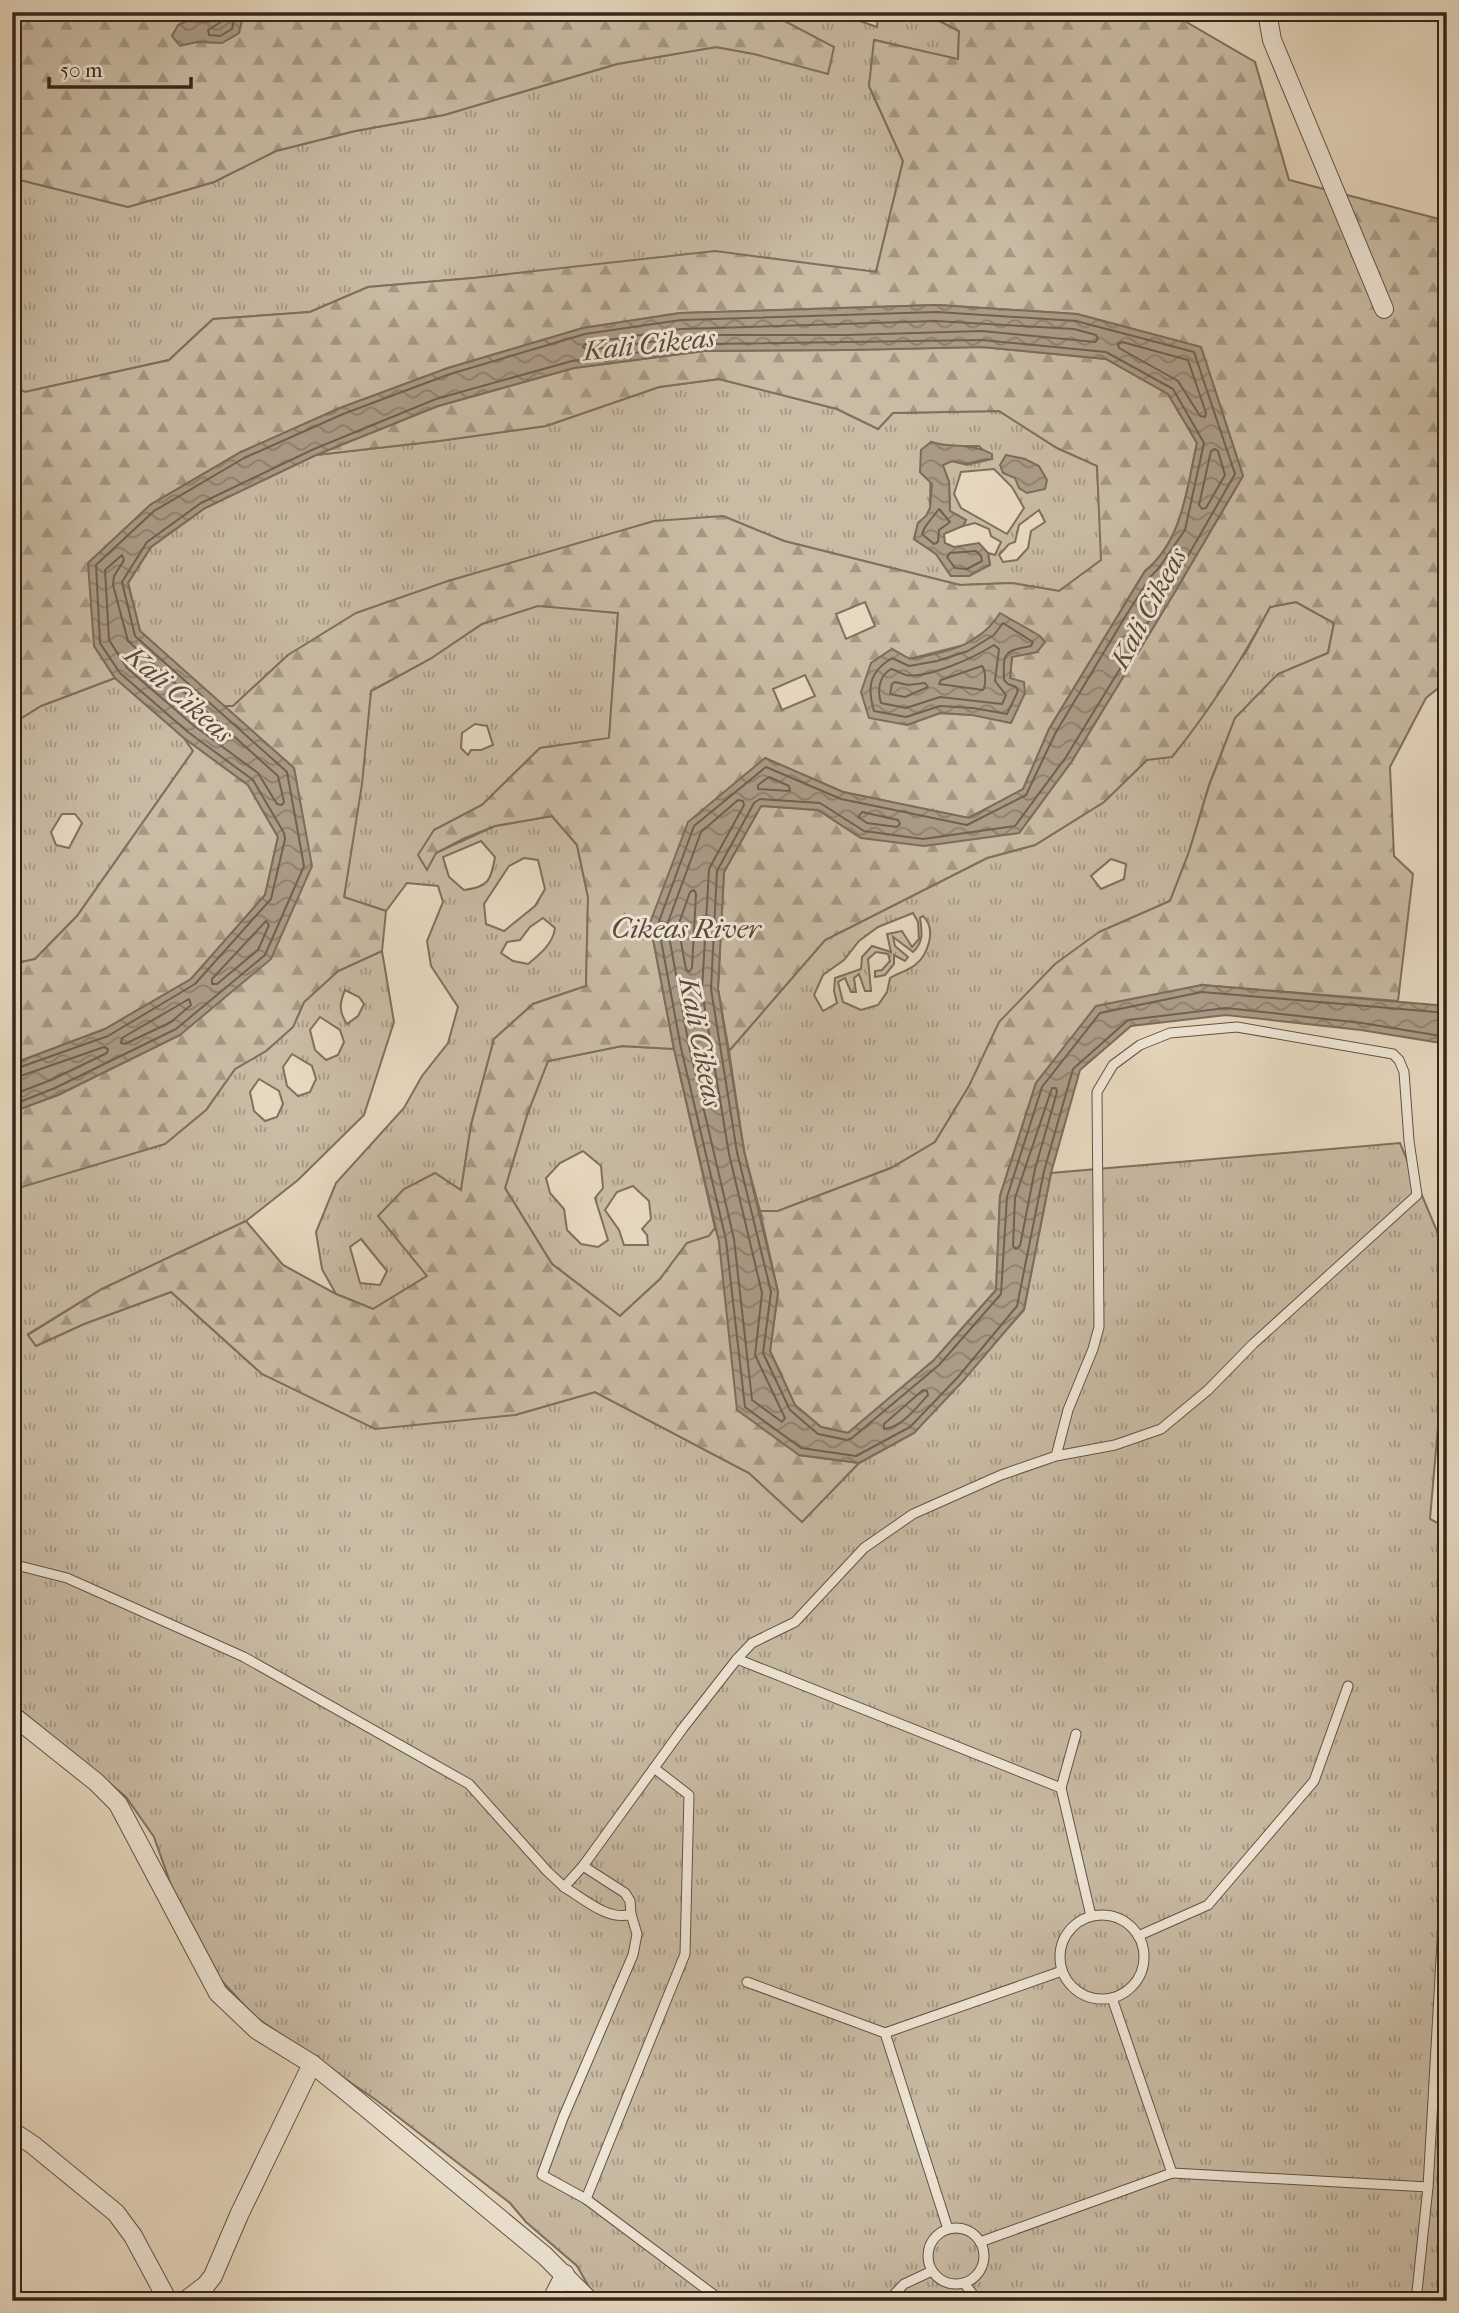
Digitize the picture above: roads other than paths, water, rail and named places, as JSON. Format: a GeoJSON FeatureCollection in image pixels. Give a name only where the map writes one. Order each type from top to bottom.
{"type":"FeatureCollection","features":[{"type":"Feature","properties":{"kind":"street"},"geometry":{"type":"LineString","coordinates":[[1267,12],[1272,40],[1384,309]]}},
{"type":"Feature","properties":{"kind":"street"},"geometry":{"type":"LineString","coordinates":[[12,1715],[96,1782],[118,1804],[218,1993],[257,2030],[312,2064],[565,2273],[590,2301]]}},
{"type":"Feature","properties":{"kind":"street"},"geometry":{"type":"LineString","coordinates":[[184,2301],[206,2285],[213,2276],[239,2215],[312,2064]]}},
{"type":"Feature","properties":{"kind":"street"},"geometry":{"type":"LineString","coordinates":[[12,2132],[33,2145],[122,2220],[168,2301]]}},
{"type":"Feature","properties":{"kind":"street"},"geometry":{"type":"LineString","coordinates":[[551,2301],[565,2273]]}},
{"type":"Feature","properties":{"kind":"lane"},"geometry":{"type":"LineString","coordinates":[[564,1887],[583,1866],[737,1659],[752,1643],[795,1622],[864,1548],[913,1514],[1001,1475],[1056,1456],[1115,1445],[1161,1429],[1208,1390],[1253,1344],[1417,1195],[1409,1141],[1405,1072],[1393,1054],[1237,1027],[1170,1032],[1140,1045],[1113,1065],[1097,1092],[1099,1327],[1068,1410],[1056,1456]]}},
{"type":"Feature","properties":{"kind":"lane"},"geometry":{"type":"LineString","coordinates":[[12,1564],[67,1578],[244,1657],[469,1784],[564,1887],[607,1913],[621,1917],[631,1914]]}},
{"type":"Feature","properties":{"kind":"lane"},"geometry":{"type":"LineString","coordinates":[[737,1659],[1061,1788]]}},
{"type":"Feature","properties":{"kind":"lane"},"geometry":{"type":"LineString","coordinates":[[1138,1936],[1208,1905],[1314,1782],[1348,1686]]}},
{"type":"Feature","properties":{"kind":"lane"},"geometry":{"type":"LineString","coordinates":[[1076,1734],[1061,1788],[1091,1916]]}},
{"type":"Feature","properties":{"kind":"lane"},"geometry":{"type":"LineString","coordinates":[[586,2199],[685,1954],[689,1795],[654,1768]]}},
{"type":"Feature","properties":{"kind":"lane"},"geometry":{"type":"LineString","coordinates":[[1416,2301],[1428,2187],[1447,1855]]}},
{"type":"Feature","properties":{"kind":"lane"},"geometry":{"type":"LineString","coordinates":[[583,1866],[625,1893],[630,1900],[637,1934],[633,1955],[563,2118],[542,2175],[586,2199],[722,2301]]}},
{"type":"Feature","properties":{"kind":"lane"},"geometry":{"type":"LineString","coordinates":[[1091,1916],[1118,1918],[1129,1925],[1138,1936],[1143,1951],[1137,1980],[1126,1992],[1112,1998],[1097,1999],[1082,1994],[1070,1984],[1062,1971],[1059,1957],[1068,1931],[1091,1916]]}},
{"type":"Feature","properties":{"kind":"lane"},"geometry":{"type":"LineString","coordinates":[[747,1982],[885,2033],[1062,1971]]}},
{"type":"Feature","properties":{"kind":"lane"},"geometry":{"type":"LineString","coordinates":[[1112,1998],[1172,2173]]}},
{"type":"Feature","properties":{"kind":"lane"},"geometry":{"type":"LineString","coordinates":[[885,2033],[948,2229]]}},
{"type":"Feature","properties":{"kind":"lane"},"geometry":{"type":"LineString","coordinates":[[980,2242],[1172,2173],[1428,2187]]}},
{"type":"Feature","properties":{"kind":"lane"},"geometry":{"type":"LineString","coordinates":[[961,2228],[972,2233],[980,2242],[984,2254],[982,2266],[975,2277],[964,2283],[952,2284],[941,2279],[932,2271],[928,2258],[930,2246],[937,2235],[948,2229],[961,2228]]}},
{"type":"Feature","properties":{"kind":"lane"},"geometry":{"type":"LineString","coordinates":[[888,2301],[904,2284],[932,2271]]}},
{"type":"Feature","properties":{"kind":"lane"},"geometry":{"type":"LineString","coordinates":[[964,2283],[978,2301]]}},
{"type":"Feature","properties":{"kind":"water"},"geometry":{"type":"Polygon","coordinates":[[[221,12],[244,12],[239,33],[222,43],[197,42],[180,46],[172,36],[178,25],[187,21],[209,22],[221,12]]]}},
{"type":"Feature","properties":{"kind":"water","name":"Cikeas River"},"geometry":{"type":"Polygon","coordinates":[[[937,305],[1077,314],[1201,347],[1243,476],[1072,761],[1019,833],[924,846],[861,838],[818,810],[761,806],[724,872],[718,989],[744,1151],[778,1292],[770,1351],[795,1405],[821,1427],[848,1433],[934,1360],[996,1290],[1000,1196],[1036,1083],[1096,1006],[1202,985],[1447,1006],[1447,1044],[1361,1030],[1226,1015],[1131,1026],[1080,1070],[1051,1173],[1024,1309],[963,1381],[914,1433],[859,1463],[799,1455],[737,1410],[719,1242],[674,1049],[650,923],[688,822],[765,758],[843,792],[969,818],[1023,789],[1049,729],[1145,571],[1168,545],[1182,512],[1197,443],[1168,394],[1106,359],[982,347],[704,351],[574,368],[438,406],[316,455],[205,508],[151,547],[128,583],[140,631],[294,768],[312,866],[271,959],[180,1035],[58,1095],[12,1112],[12,1064],[105,1029],[191,979],[265,895],[278,837],[248,785],[184,738],[115,678],[94,646],[88,563],[150,505],[241,452],[340,408],[448,368],[583,328],[680,313],[937,305]]]}},
{"type":"Feature","properties":{"kind":"water"},"geometry":{"type":"Polygon","coordinates":[[[931,442],[977,448],[992,454],[992,459],[969,463],[952,461],[943,465],[949,482],[950,511],[966,520],[963,526],[944,534],[945,543],[954,547],[979,543],[988,553],[990,565],[969,576],[951,576],[936,554],[914,539],[918,523],[930,508],[932,484],[920,472],[921,450],[931,442]]]}},
{"type":"Feature","properties":{"kind":"water"},"geometry":{"type":"Polygon","coordinates":[[[1006,455],[1025,459],[1039,466],[1047,480],[1045,489],[1027,493],[1019,488],[1015,478],[1003,473],[1000,465],[1006,455]]]}},
{"type":"Feature","properties":{"kind":"water"},"geometry":{"type":"Polygon","coordinates":[[[1000,613],[1040,636],[1045,642],[1037,652],[1012,657],[1010,678],[1024,682],[1025,693],[1011,723],[972,715],[940,713],[907,725],[869,718],[861,692],[871,663],[892,649],[910,659],[961,646],[982,634],[1000,613]]]}},
{"type":"Feature","properties":{"kind":"water label","name":"Kali Cikeas"},"geometry":{"type":"Point","coordinates":[649,344]}},
{"type":"Feature","properties":{"kind":"water label","name":"Kali Cikeas"},"geometry":{"type":"Point","coordinates":[1148,608]}},
{"type":"Feature","properties":{"kind":"water label","name":"Kali Cikeas"},"geometry":{"type":"Point","coordinates":[179,694]}},
{"type":"Feature","properties":{"kind":"water label","name":"Kali Cikeas"},"geometry":{"type":"Point","coordinates":[701,1042]}}]}
